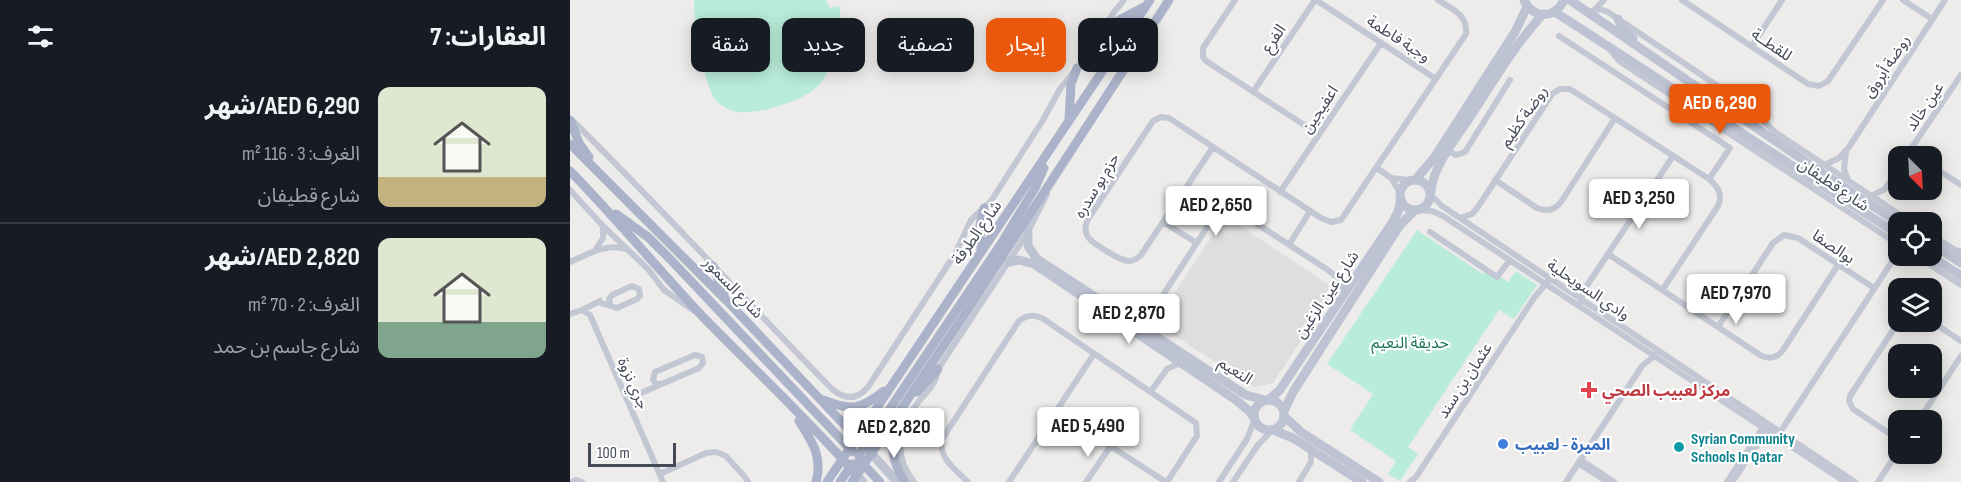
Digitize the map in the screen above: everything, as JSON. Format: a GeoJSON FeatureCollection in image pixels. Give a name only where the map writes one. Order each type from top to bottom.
{"type":"FeatureCollection","features":[{"type":"Feature","properties":{"kind":"main road","name":"شارع الطرفة"},"geometry":{"type":"LineString","coordinates":[[858,462],[908,400],[1169,0]]}},
{"type":"Feature","properties":{"kind":"main road"},"geometry":{"type":"LineString","coordinates":[[1122,18],[1149,2]]}},
{"type":"Feature","properties":{"kind":"main road","name":"شارع الطرفة"},"geometry":{"type":"LineString","coordinates":[[858,462],[856,439],[888,388],[1049,154],[1069,119],[1149,2]]}},
{"type":"Feature","properties":{"kind":"main road"},"geometry":{"type":"LineString","coordinates":[[1069,119],[1071,84],[1077,68]]}},
{"type":"Feature","properties":{"kind":"main road"},"geometry":{"type":"LineString","coordinates":[[570,119],[579,143],[595,169]]}},
{"type":"Feature","properties":{"kind":"main road","name":"شارع السمور"},"geometry":{"type":"LineString","coordinates":[[570,144],[726,300],[856,439]]}},
{"type":"Feature","properties":{"kind":"main road"},"geometry":{"type":"LineString","coordinates":[[840,482],[858,462],[1001,244],[1035,188],[1049,154]]}},
{"type":"Feature","properties":{"kind":"main road"},"geometry":{"type":"LineString","coordinates":[[570,171],[703,316],[842,459]]}},
{"type":"Feature","properties":{"kind":"main road"},"geometry":{"type":"LineString","coordinates":[[981,250],[980,225],[984,208]]}},
{"type":"Feature","properties":{"kind":"main road"},"geometry":{"type":"LineString","coordinates":[[608,210],[633,225],[655,244],[858,462],[880,482]]}},
{"type":"Feature","properties":{"kind":"main road"},"geometry":{"type":"LineString","coordinates":[[713,266],[726,300]]}},
{"type":"Feature","properties":{"kind":"main road"},"geometry":{"type":"LineString","coordinates":[[908,400],[938,369]]}},
{"type":"Feature","properties":{"kind":"main road"},"geometry":{"type":"LineString","coordinates":[[819,399],[850,409],[865,404],[888,388]]}},
{"type":"Feature","properties":{"kind":"main road"},"geometry":{"type":"LineString","coordinates":[[795,410],[816,450],[819,464],[816,482]]}},
{"type":"Feature","properties":{"kind":"main road"},"geometry":{"type":"LineString","coordinates":[[893,421],[891,441],[893,456],[906,482]]}},
{"type":"Feature","properties":{"kind":"main road","name":"شارع الطرفة"},"geometry":{"type":"LineString","coordinates":[[827,482],[842,459],[858,462]]}},
{"type":"Feature","properties":{"kind":"street","name":"شارع الطرفة"},"geometry":{"type":"LineString","coordinates":[[1111,18],[1124,0]]}},
{"type":"Feature","properties":{"kind":"street"},"geometry":{"type":"LineString","coordinates":[[1235,0],[1203,48],[1203,57],[1318,134]]}},
{"type":"Feature","properties":{"kind":"street","name":"الفرع"},"geometry":{"type":"LineString","coordinates":[[1253,92],[1315,0]]}},
{"type":"Feature","properties":{"kind":"street","name":"وجبة فاطمة"},"geometry":{"type":"LineString","coordinates":[[1315,0],[1436,79]]}},
{"type":"Feature","properties":{"kind":"street","name":"حزم بو سدره"},"geometry":{"type":"LineString","coordinates":[[1213,147],[1142,255],[1136,260],[1121,260],[1090,240],[1085,227],[1088,219],[1157,118],[1169,118],[1213,147],[1280,192],[1310,211],[1330,222],[1341,220],[1466,34],[1464,20],[1460,14],[1438,0]]}},
{"type":"Feature","properties":{"kind":"street"},"geometry":{"type":"LineString","coordinates":[[1400,196],[1403,185],[1413,180],[1434,158],[1515,32],[1526,3],[1534,12],[1542,15],[1555,12],[1564,0]]}},
{"type":"Feature","properties":{"kind":"street","name":"شارع قطيفان"},"geometry":{"type":"LineString","coordinates":[[1570,0],[1590,11],[1653,58],[1737,114],[1896,212]]}},
{"type":"Feature","properties":{"kind":"street"},"geometry":{"type":"LineString","coordinates":[[1590,11],[1605,0]]}},
{"type":"Feature","properties":{"kind":"street"},"geometry":{"type":"LineString","coordinates":[[1590,11],[1604,10],[1605,0]]}},
{"type":"Feature","properties":{"kind":"street","name":"للقطــة"},"geometry":{"type":"LineString","coordinates":[[1682,0],[1808,84],[1816,86],[1828,81],[1883,0]]}},
{"type":"Feature","properties":{"kind":"street"},"geometry":{"type":"LineString","coordinates":[[1752,46],[1782,0]]}},
{"type":"Feature","properties":{"kind":"street"},"geometry":{"type":"LineString","coordinates":[[1903,0],[1932,19]]}},
{"type":"Feature","properties":{"kind":"street","name":"روضة أبروق"},"geometry":{"type":"LineString","coordinates":[[1820,166],[1839,158],[1849,147],[1945,0]]}},
{"type":"Feature","properties":{"kind":"street","name":"شارع قطيفان"},"geometry":{"type":"LineString","coordinates":[[1604,10],[1749,107],[1775,132],[1888,215]]}},
{"type":"Feature","properties":{"kind":"street","name":"شارع قطيفان"},"geometry":{"type":"LineString","coordinates":[[1555,12],[1608,45],[1888,234]]}},
{"type":"Feature","properties":{"kind":"street"},"geometry":{"type":"LineString","coordinates":[[1377,168],[1391,178],[1407,208],[1417,210],[1429,202],[1435,174],[1448,151],[1514,50],[1542,15]]}},
{"type":"Feature","properties":{"kind":"street"},"geometry":{"type":"LineString","coordinates":[[1618,19],[1624,31],[1649,49],[1653,58]]}},
{"type":"Feature","properties":{"kind":"street"},"geometry":{"type":"LineString","coordinates":[[1559,36],[1730,148],[1708,179],[1719,190],[1720,202],[1663,290]]}},
{"type":"Feature","properties":{"kind":"street","name":"اعفيجين"},"geometry":{"type":"LineString","coordinates":[[1280,192],[1381,43]]}},
{"type":"Feature","properties":{"kind":"street","name":"شارع الطرفة"},"geometry":{"type":"LineString","coordinates":[[851,398],[861,395],[868,387],[955,254],[971,220],[991,201],[1060,89],[1077,68]]}},
{"type":"Feature","properties":{"kind":"street","name":"عين خالد"},"geometry":{"type":"LineString","coordinates":[[1914,146],[1959,83],[1961,75]]}},
{"type":"Feature","properties":{"kind":"street"},"geometry":{"type":"LineString","coordinates":[[1448,151],[1456,154],[1465,152],[1510,80]]}},
{"type":"Feature","properties":{"kind":"street","name":"روضة كظيم"},"geometry":{"type":"LineString","coordinates":[[1477,229],[1474,220],[1478,207],[1556,91],[1565,88],[1570,89],[1708,179]]}},
{"type":"Feature","properties":{"kind":"street"},"geometry":{"type":"LineString","coordinates":[[1737,114],[1759,116]]}},
{"type":"Feature","properties":{"kind":"street"},"geometry":{"type":"LineString","coordinates":[[1495,180],[1537,208],[1544,210],[1554,208],[1561,202],[1615,118]]}},
{"type":"Feature","properties":{"kind":"street","name":"شارع السمور"},"geometry":{"type":"LineString","coordinates":[[570,119],[832,389],[839,395],[851,398]]}},
{"type":"Feature","properties":{"kind":"street","name":"روضة أبروق"},"geometry":{"type":"LineString","coordinates":[[1849,147],[1843,163],[1845,175],[1849,181]]}},
{"type":"Feature","properties":{"kind":"street"},"geometry":{"type":"LineString","coordinates":[[1577,301],[1673,156]]}},
{"type":"Feature","properties":{"kind":"street"},"geometry":{"type":"LineString","coordinates":[[1942,173],[1961,185]]}},
{"type":"Feature","properties":{"kind":"street"},"geometry":{"type":"LineString","coordinates":[[1391,178],[1424,182],[1431,193]]}},
{"type":"Feature","properties":{"kind":"street","name":"شارع الطرفة"},"geometry":{"type":"LineString","coordinates":[[914,482],[905,468],[901,454],[900,437],[903,426],[912,410],[936,381],[938,369],[1028,232],[1051,183]]}},
{"type":"Feature","properties":{"kind":"street"},"geometry":{"type":"LineString","coordinates":[[1886,205],[1883,199],[1888,184]]}},
{"type":"Feature","properties":{"kind":"street"},"geometry":{"type":"LineString","coordinates":[[1871,196],[1885,189]]}},
{"type":"Feature","properties":{"kind":"street"},"geometry":{"type":"LineString","coordinates":[[570,190],[603,226],[648,269],[668,294],[703,316]]}},
{"type":"Feature","properties":{"kind":"street","name":"وادي السويحلية"},"geometry":{"type":"LineString","coordinates":[[1431,193],[1442,207],[1477,229],[1545,280]]}},
{"type":"Feature","properties":{"kind":"street","name":"شارع عين الزغين"},"geometry":{"type":"LineString","coordinates":[[1267,400],[1279,391],[1394,220],[1400,196]]}},
{"type":"Feature","properties":{"kind":"street","name":"روضة كظيم"},"geometry":{"type":"LineString","coordinates":[[1460,218],[1468,216],[1478,207]]}},
{"type":"Feature","properties":{"kind":"street"},"geometry":{"type":"LineString","coordinates":[[1149,330],[1149,318],[1217,213],[1223,209],[1230,208],[1289,244],[1336,276],[1345,292]]}},
{"type":"Feature","properties":{"kind":"street","name":"وادي السويحلية"},"geometry":{"type":"LineString","coordinates":[[1417,210],[1432,211],[1443,216],[1545,280],[1779,435],[1845,482]]}},
{"type":"Feature","properties":{"kind":"street","name":"شارع عين الزغين"},"geometry":{"type":"LineString","coordinates":[[1284,414],[1299,382],[1400,225],[1417,210]]}},
{"type":"Feature","properties":{"kind":"street"},"geometry":{"type":"LineString","coordinates":[[1289,244],[1310,211]]}},
{"type":"Feature","properties":{"kind":"street"},"geometry":{"type":"LineString","coordinates":[[1163,222],[1197,243]]}},
{"type":"Feature","properties":{"kind":"street"},"geometry":{"type":"LineString","coordinates":[[594,252],[603,238],[603,226]]}},
{"type":"Feature","properties":{"kind":"street","name":"النعيم"},"geometry":{"type":"LineString","coordinates":[[1028,232],[1028,246],[1037,259],[1246,395],[1267,400]]}},
{"type":"Feature","properties":{"kind":"street"},"geometry":{"type":"LineString","coordinates":[[1430,232],[1497,277],[1510,260]]}},
{"type":"Feature","properties":{"kind":"street","name":"بوالصفا"},"geometry":{"type":"LineString","coordinates":[[1718,327],[1773,243],[1780,236],[1794,235],[1874,288]]}},
{"type":"Feature","properties":{"kind":"street"},"geometry":{"type":"LineString","coordinates":[[1942,242],[1960,253]]}},
{"type":"Feature","properties":{"kind":"street"},"geometry":{"type":"LineString","coordinates":[[570,262],[614,246],[630,251]]}},
{"type":"Feature","properties":{"kind":"street"},"geometry":{"type":"LineString","coordinates":[[1942,251],[1961,263]]}},
{"type":"Feature","properties":{"kind":"street"},"geometry":{"type":"LineString","coordinates":[[1608,254],[1760,355],[1770,358],[1784,351],[1838,265]]}},
{"type":"Feature","properties":{"kind":"street","name":"النعيم"},"geometry":{"type":"LineString","coordinates":[[1009,262],[1019,260],[1034,264],[1239,403],[1254,419]]}},
{"type":"Feature","properties":{"kind":"street"},"geometry":{"type":"LineString","coordinates":[[1942,264],[1961,276]]}},
{"type":"Feature","properties":{"kind":"street"},"geometry":{"type":"LineString","coordinates":[[1779,435],[1889,266]]}},
{"type":"Feature","properties":{"kind":"street"},"geometry":{"type":"LineString","coordinates":[[1932,266],[1961,285]]}},
{"type":"Feature","properties":{"kind":"street","name":"عثمان بن سند"},"geometry":{"type":"LineString","coordinates":[[1410,482],[1416,479],[1534,298],[1535,291],[1545,280]]}},
{"type":"Feature","properties":{"kind":"street"},"geometry":{"type":"LineString","coordinates":[[570,314],[632,286],[636,286],[640,291],[639,298],[617,308],[598,302]]}},
{"type":"Feature","properties":{"kind":"street"},"geometry":{"type":"LineString","coordinates":[[610,304],[609,299],[612,294]]}},
{"type":"Feature","properties":{"kind":"street","name":"جري نزوة"},"geometry":{"type":"LineString","coordinates":[[582,310],[590,315],[663,482]]}},
{"type":"Feature","properties":{"kind":"street"},"geometry":{"type":"LineString","coordinates":[[968,482],[943,455],[942,439],[1021,319],[1031,315],[1039,316],[1193,419],[1197,427],[1195,440],[1166,482],[1056,411]]}},
{"type":"Feature","properties":{"kind":"street"},"geometry":{"type":"LineString","coordinates":[[1942,328],[1961,341]]}},
{"type":"Feature","properties":{"kind":"street"},"geometry":{"type":"LineString","coordinates":[[1888,433],[1853,409],[1849,401],[1892,332]]}},
{"type":"Feature","properties":{"kind":"street"},"geometry":{"type":"LineString","coordinates":[[1009,482],[1094,354]]}},
{"type":"Feature","properties":{"kind":"street"},"geometry":{"type":"LineString","coordinates":[[1167,354],[1167,369]]}},
{"type":"Feature","properties":{"kind":"street"},"geometry":{"type":"LineString","coordinates":[[1566,482],[1642,366],[1657,354]]}},
{"type":"Feature","properties":{"kind":"street"},"geometry":{"type":"LineString","coordinates":[[627,399],[701,367],[703,359],[700,355],[693,356],[655,372],[645,390]]}},
{"type":"Feature","properties":{"kind":"street"},"geometry":{"type":"LineString","coordinates":[[1926,410],[1961,356]]}},
{"type":"Feature","properties":{"kind":"street"},"geometry":{"type":"LineString","coordinates":[[1151,391],[1167,369],[1180,363]]}},
{"type":"Feature","properties":{"kind":"street"},"geometry":{"type":"LineString","coordinates":[[652,378],[656,384],[662,384]]}},
{"type":"Feature","properties":{"kind":"street"},"geometry":{"type":"LineString","coordinates":[[1219,482],[1247,439],[1256,407],[1267,400],[1276,401],[1284,414],[1301,432],[1379,482]]}},
{"type":"Feature","properties":{"kind":"street"},"geometry":{"type":"LineString","coordinates":[[1233,482],[1258,445],[1272,430],[1281,425],[1284,414]]}},
{"type":"Feature","properties":{"kind":"street"},"geometry":{"type":"LineString","coordinates":[[1254,419],[1263,429],[1293,438],[1362,482]]}},
{"type":"Feature","properties":{"kind":"street"},"geometry":{"type":"LineString","coordinates":[[1727,482],[1767,427]]}},
{"type":"Feature","properties":{"kind":"street"},"geometry":{"type":"LineString","coordinates":[[1732,482],[1767,427]]}},
{"type":"Feature","properties":{"kind":"street","name":"وادي السويحلية"},"geometry":{"type":"LineString","coordinates":[[1779,435],[1855,482]]}},
{"type":"Feature","properties":{"kind":"street"},"geometry":{"type":"LineString","coordinates":[[1086,482],[1110,447]]}},
{"type":"Feature","properties":{"kind":"street"},"geometry":{"type":"LineString","coordinates":[[1299,482],[1311,462],[1311,450]]}},
{"type":"Feature","properties":{"kind":"street"},"geometry":{"type":"LineString","coordinates":[[660,474],[713,452],[726,456],[747,482]]}},
{"type":"Feature","properties":{"kind":"street"},"geometry":{"type":"LineString","coordinates":[[1311,462],[1323,458]]}},
{"type":"Feature","properties":{"kind":"street"},"geometry":{"type":"LineString","coordinates":[[858,462],[897,482]]}},
{"type":"Feature","properties":{"kind":"street"},"geometry":{"type":"LineString","coordinates":[[1580,462],[1607,482]]}},
{"type":"Feature","properties":{"kind":"street"},"geometry":{"type":"LineString","coordinates":[[1580,462],[1614,482]]}},
{"type":"Feature","properties":{"kind":"street"},"geometry":{"type":"LineString","coordinates":[[1878,482],[1890,464]]}},
{"type":"Feature","properties":{"kind":"street"},"geometry":{"type":"LineString","coordinates":[[571,482],[576,480],[582,482]]}},
{"type":"Feature","properties":{"kind":"shaded area"},"geometry":{"type":"Polygon","coordinates":[[[1225,216],[1328,284],[1328,300],[1273,383],[1254,387],[1155,323],[1225,216]]]}},
{"type":"Feature","properties":{"kind":"green space"},"geometry":{"type":"Polygon","coordinates":[[[694,0],[826,0],[830,8],[839,6],[841,18],[782,18],[782,72],[828,72],[827,74],[811,92],[790,102],[752,112],[727,109],[717,102],[712,94],[705,72],[770,72],[770,18],[695,18],[694,0]]]}},
{"type":"Feature","properties":{"kind":"green space","name":"حديقة النعيم"},"geometry":{"type":"Polygon","coordinates":[[[1417,230],[1483,274],[1488,268],[1508,282],[1516,271],[1537,285],[1514,319],[1499,310],[1408,447],[1418,454],[1400,481],[1388,474],[1396,461],[1350,430],[1373,394],[1327,364],[1417,230]]]}},
{"type":"Feature","properties":{"kind":"place","name":"مركز لعبيب الصحي"},"geometry":{"type":"Point","coordinates":[1589,390]}},
{"type":"Feature","properties":{"kind":"place","name":"الميرة - لعبيب"},"geometry":{"type":"Point","coordinates":[1503,444]}},
{"type":"Feature","properties":{"kind":"place","name":"Syrian Community Schools In Qatar"},"geometry":{"type":"Point","coordinates":[1679,447]}}]}
